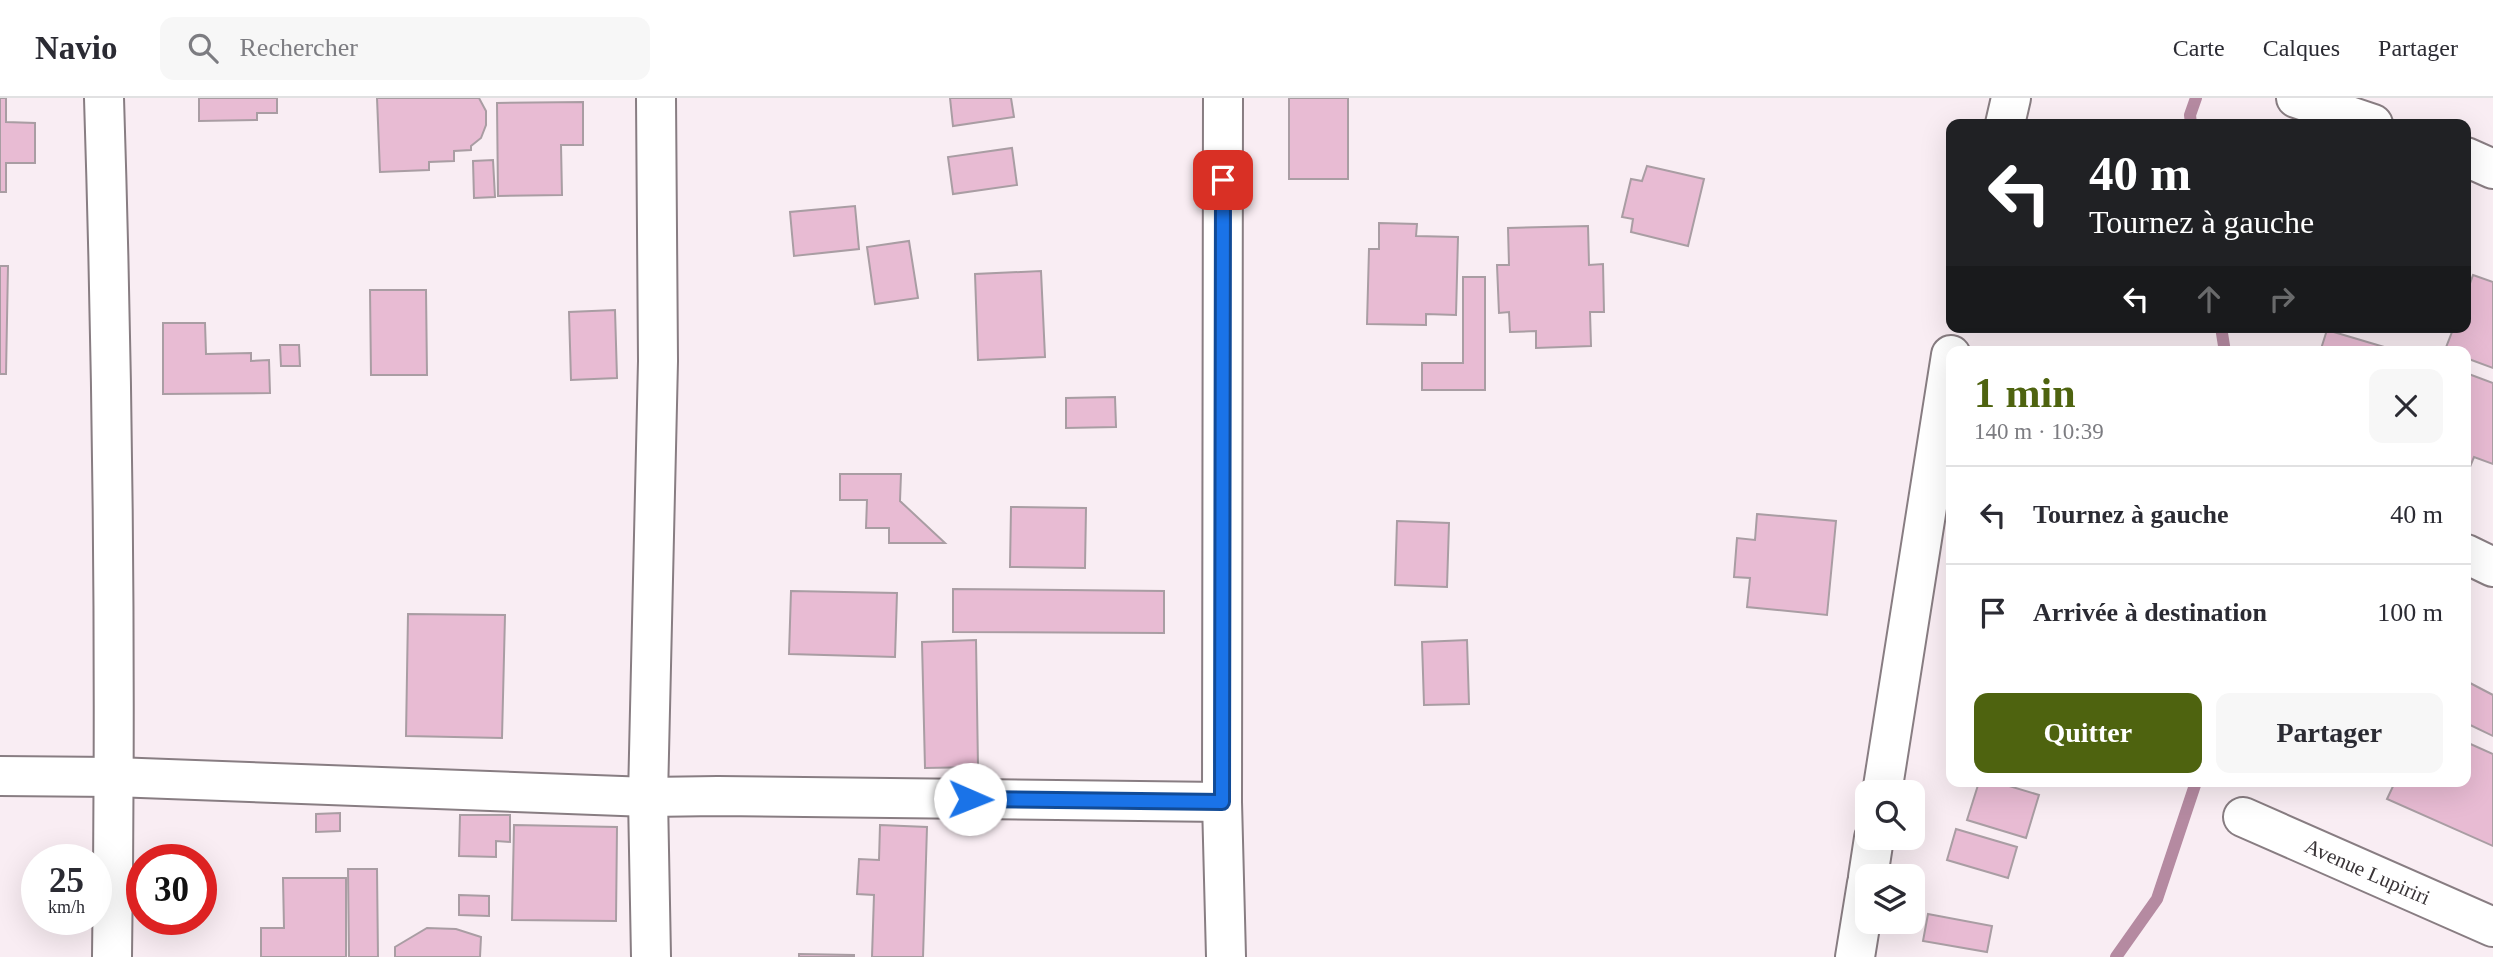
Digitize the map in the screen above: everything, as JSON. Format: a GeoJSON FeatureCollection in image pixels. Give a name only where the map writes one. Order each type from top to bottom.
{"type":"FeatureCollection","features":[{"type":"Feature","properties":{"kind":"street"},"geometry":{"type":"LineString","coordinates":[[104,98],[111,314],[114,777],[112,957]]}},
{"type":"Feature","properties":{"kind":"street"},"geometry":{"type":"LineString","coordinates":[[651,957],[648,797],[658,361],[656,98]]}},
{"type":"Feature","properties":{"kind":"street"},"geometry":{"type":"LineString","coordinates":[[1223,98],[1222,802],[1226,957]]}},
{"type":"Feature","properties":{"kind":"street"},"geometry":{"type":"LineString","coordinates":[[2006,119],[2011,98]]}},
{"type":"Feature","properties":{"kind":"street"},"geometry":{"type":"LineString","coordinates":[[2296,98],[2358,119]]}},
{"type":"Feature","properties":{"kind":"street"},"geometry":{"type":"LineString","coordinates":[[2471,159],[2493,169]]}},
{"type":"Feature","properties":{"kind":"street"},"geometry":{"type":"LineString","coordinates":[[1884,780],[1946,391]]}},
{"type":"Feature","properties":{"kind":"street"},"geometry":{"type":"LineString","coordinates":[[2471,556],[2493,567]]}},
{"type":"Feature","properties":{"kind":"street"},"geometry":{"type":"LineString","coordinates":[[0,776],[114,777],[648,797],[1222,802]]}},
{"type":"Feature","properties":{"kind":"street","name":"Avenue Lupiriri"},"geometry":{"type":"LineString","coordinates":[[2243,817],[2493,927]]}},
{"type":"Feature","properties":{"kind":"street"},"geometry":{"type":"LineString","coordinates":[[1856,957],[1859,934]]}},
{"type":"Feature","properties":{"kind":"building"},"geometry":{"type":"Polygon","coordinates":[[[0,98],[6,98],[6,122],[35,123],[35,163],[6,163],[6,192],[0,192],[0,98]]]}},
{"type":"Feature","properties":{"kind":"building"},"geometry":{"type":"Polygon","coordinates":[[[199,98],[277,98],[277,113],[257,113],[257,120],[199,121],[199,98]]]}},
{"type":"Feature","properties":{"kind":"building"},"geometry":{"type":"Polygon","coordinates":[[[377,98],[479,98],[486,111],[486,125],[481,138],[471,146],[471,150],[454,151],[454,161],[429,162],[429,170],[380,172],[377,98]]]}},
{"type":"Feature","properties":{"kind":"building"},"geometry":{"type":"Polygon","coordinates":[[[950,98],[1011,98],[1014,117],[953,126],[950,98]]]}},
{"type":"Feature","properties":{"kind":"building"},"geometry":{"type":"Polygon","coordinates":[[[1289,98],[1348,98],[1348,179],[1289,179],[1289,98]]]}},
{"type":"Feature","properties":{"kind":"building"},"geometry":{"type":"Polygon","coordinates":[[[583,102],[583,145],[561,145],[562,195],[498,196],[497,103],[583,102]]]}},
{"type":"Feature","properties":{"kind":"building"},"geometry":{"type":"Polygon","coordinates":[[[1012,148],[1017,185],[953,194],[948,157],[1012,148]]]}},
{"type":"Feature","properties":{"kind":"building"},"geometry":{"type":"Polygon","coordinates":[[[493,160],[495,197],[474,198],[473,161],[493,160]]]}},
{"type":"Feature","properties":{"kind":"building"},"geometry":{"type":"Polygon","coordinates":[[[1647,166],[1704,179],[1688,246],[1631,232],[1633,219],[1622,217],[1631,179],[1642,181],[1647,166]]]}},
{"type":"Feature","properties":{"kind":"building"},"geometry":{"type":"Polygon","coordinates":[[[855,206],[859,249],[794,256],[790,212],[855,206]]]}},
{"type":"Feature","properties":{"kind":"building"},"geometry":{"type":"Polygon","coordinates":[[[1379,223],[1417,224],[1416,236],[1458,237],[1456,315],[1426,314],[1426,325],[1367,324],[1369,249],[1379,249],[1379,223]]]}},
{"type":"Feature","properties":{"kind":"building"},"geometry":{"type":"Polygon","coordinates":[[[1588,226],[1589,265],[1603,264],[1604,312],[1590,312],[1591,346],[1536,348],[1536,331],[1510,332],[1509,312],[1499,313],[1497,265],[1509,265],[1508,228],[1588,226]]]}},
{"type":"Feature","properties":{"kind":"building"},"geometry":{"type":"Polygon","coordinates":[[[909,241],[918,298],[875,304],[867,247],[909,241]]]}},
{"type":"Feature","properties":{"kind":"building"},"geometry":{"type":"Polygon","coordinates":[[[0,266],[8,266],[6,374],[0,374],[0,266]]]}},
{"type":"Feature","properties":{"kind":"building"},"geometry":{"type":"Polygon","coordinates":[[[1041,271],[1045,357],[978,360],[975,274],[1041,271]]]}},
{"type":"Feature","properties":{"kind":"building"},"geometry":{"type":"Polygon","coordinates":[[[2473,275],[2493,282],[2493,368],[2471,360],[2471,346],[2447,346],[2452,333],[2471,333],[2473,275]]]}},
{"type":"Feature","properties":{"kind":"building"},"geometry":{"type":"Polygon","coordinates":[[[1463,277],[1485,277],[1485,390],[1422,390],[1422,363],[1463,363],[1463,277]]]}},
{"type":"Feature","properties":{"kind":"building"},"geometry":{"type":"Polygon","coordinates":[[[370,290],[426,290],[427,375],[371,375],[370,290]]]}},
{"type":"Feature","properties":{"kind":"building"},"geometry":{"type":"Polygon","coordinates":[[[615,310],[617,378],[571,380],[569,312],[615,310]]]}},
{"type":"Feature","properties":{"kind":"building"},"geometry":{"type":"Polygon","coordinates":[[[163,323],[205,323],[206,354],[251,353],[251,361],[269,360],[270,393],[163,394],[163,323]]]}},
{"type":"Feature","properties":{"kind":"building"},"geometry":{"type":"Polygon","coordinates":[[[2326,333],[2337,333],[2381,346],[2322,346],[2326,333]]]}},
{"type":"Feature","properties":{"kind":"building"},"geometry":{"type":"Polygon","coordinates":[[[280,345],[299,345],[300,366],[281,366],[280,345]]]}},
{"type":"Feature","properties":{"kind":"building"},"geometry":{"type":"Polygon","coordinates":[[[2471,375],[2493,383],[2493,464],[2474,457],[2471,464],[2471,375]]]}},
{"type":"Feature","properties":{"kind":"building"},"geometry":{"type":"Polygon","coordinates":[[[1115,397],[1116,427],[1066,428],[1066,398],[1115,397]]]}},
{"type":"Feature","properties":{"kind":"building"},"geometry":{"type":"Polygon","coordinates":[[[840,474],[901,474],[900,501],[945,543],[889,543],[889,528],[866,528],[867,500],[840,500],[840,474]]]}},
{"type":"Feature","properties":{"kind":"building"},"geometry":{"type":"Polygon","coordinates":[[[1011,507],[1086,508],[1085,568],[1010,567],[1011,507]]]}},
{"type":"Feature","properties":{"kind":"building"},"geometry":{"type":"Polygon","coordinates":[[[1757,514],[1836,521],[1827,615],[1747,607],[1750,578],[1734,577],[1737,538],[1755,540],[1757,514]]]}},
{"type":"Feature","properties":{"kind":"building"},"geometry":{"type":"Polygon","coordinates":[[[1397,521],[1449,523],[1447,587],[1395,585],[1397,521]]]}},
{"type":"Feature","properties":{"kind":"building"},"geometry":{"type":"Polygon","coordinates":[[[953,589],[1164,591],[1164,633],[953,632],[953,589]]]}},
{"type":"Feature","properties":{"kind":"building"},"geometry":{"type":"Polygon","coordinates":[[[791,591],[897,593],[895,657],[789,654],[791,591]]]}},
{"type":"Feature","properties":{"kind":"building"},"geometry":{"type":"Polygon","coordinates":[[[408,614],[505,615],[502,738],[406,736],[408,614]]]}},
{"type":"Feature","properties":{"kind":"building"},"geometry":{"type":"Polygon","coordinates":[[[976,640],[978,767],[925,768],[922,642],[976,640]]]}},
{"type":"Feature","properties":{"kind":"building"},"geometry":{"type":"Polygon","coordinates":[[[1467,640],[1469,704],[1424,705],[1422,642],[1467,640]]]}},
{"type":"Feature","properties":{"kind":"building"},"geometry":{"type":"Polygon","coordinates":[[[2471,684],[2493,695],[2493,736],[2471,725],[2471,684]]]}},
{"type":"Feature","properties":{"kind":"building"},"geometry":{"type":"Polygon","coordinates":[[[2471,744],[2493,754],[2493,846],[2387,799],[2393,787],[2471,787],[2471,744]]]}},
{"type":"Feature","properties":{"kind":"building"},"geometry":{"type":"Polygon","coordinates":[[[1977,787],[2013,787],[2039,795],[2026,838],[1967,820],[1977,787]]]}},
{"type":"Feature","properties":{"kind":"building"},"geometry":{"type":"Polygon","coordinates":[[[340,813],[340,831],[316,832],[316,814],[340,813]]]}},
{"type":"Feature","properties":{"kind":"building"},"geometry":{"type":"Polygon","coordinates":[[[460,815],[510,815],[510,842],[496,841],[496,857],[459,856],[460,815]]]}},
{"type":"Feature","properties":{"kind":"building"},"geometry":{"type":"Polygon","coordinates":[[[514,825],[617,827],[616,921],[512,920],[514,825]]]}},
{"type":"Feature","properties":{"kind":"building"},"geometry":{"type":"Polygon","coordinates":[[[880,825],[927,827],[923,957],[872,957],[874,895],[857,894],[859,859],[879,860],[880,825]]]}},
{"type":"Feature","properties":{"kind":"building"},"geometry":{"type":"Polygon","coordinates":[[[1956,829],[2017,847],[2008,878],[1947,860],[1956,829]]]}},
{"type":"Feature","properties":{"kind":"building"},"geometry":{"type":"Polygon","coordinates":[[[348,869],[377,869],[378,957],[349,957],[348,869]]]}},
{"type":"Feature","properties":{"kind":"building"},"geometry":{"type":"Polygon","coordinates":[[[283,878],[346,878],[346,957],[261,957],[261,928],[284,928],[283,878]]]}},
{"type":"Feature","properties":{"kind":"building"},"geometry":{"type":"Polygon","coordinates":[[[459,895],[489,896],[489,916],[459,915],[459,895]]]}},
{"type":"Feature","properties":{"kind":"building"},"geometry":{"type":"Polygon","coordinates":[[[1928,914],[1992,926],[1987,952],[1923,941],[1928,914]]]}},
{"type":"Feature","properties":{"kind":"building"},"geometry":{"type":"Polygon","coordinates":[[[427,928],[456,929],[481,937],[480,957],[395,957],[395,947],[427,928]]]}},
{"type":"Feature","properties":{"kind":"building"},"geometry":{"type":"Polygon","coordinates":[[[799,954],[854,955],[854,957],[799,957],[799,954]]]}},
{"type":"Feature","properties":{"kind":"waterway"},"geometry":{"type":"LineString","coordinates":[[2190,119],[2196,98]]}},
{"type":"Feature","properties":{"kind":"waterway"},"geometry":{"type":"LineString","coordinates":[[2222,333],[2224,346]]}},
{"type":"Feature","properties":{"kind":"waterway"},"geometry":{"type":"LineString","coordinates":[[2116,957],[2157,899],[2194,787]]}},
{"type":"Feature","properties":{"kind":"route"},"geometry":{"type":"LineString","coordinates":[[970,799],[1222,802],[1223,180]]}}]}
